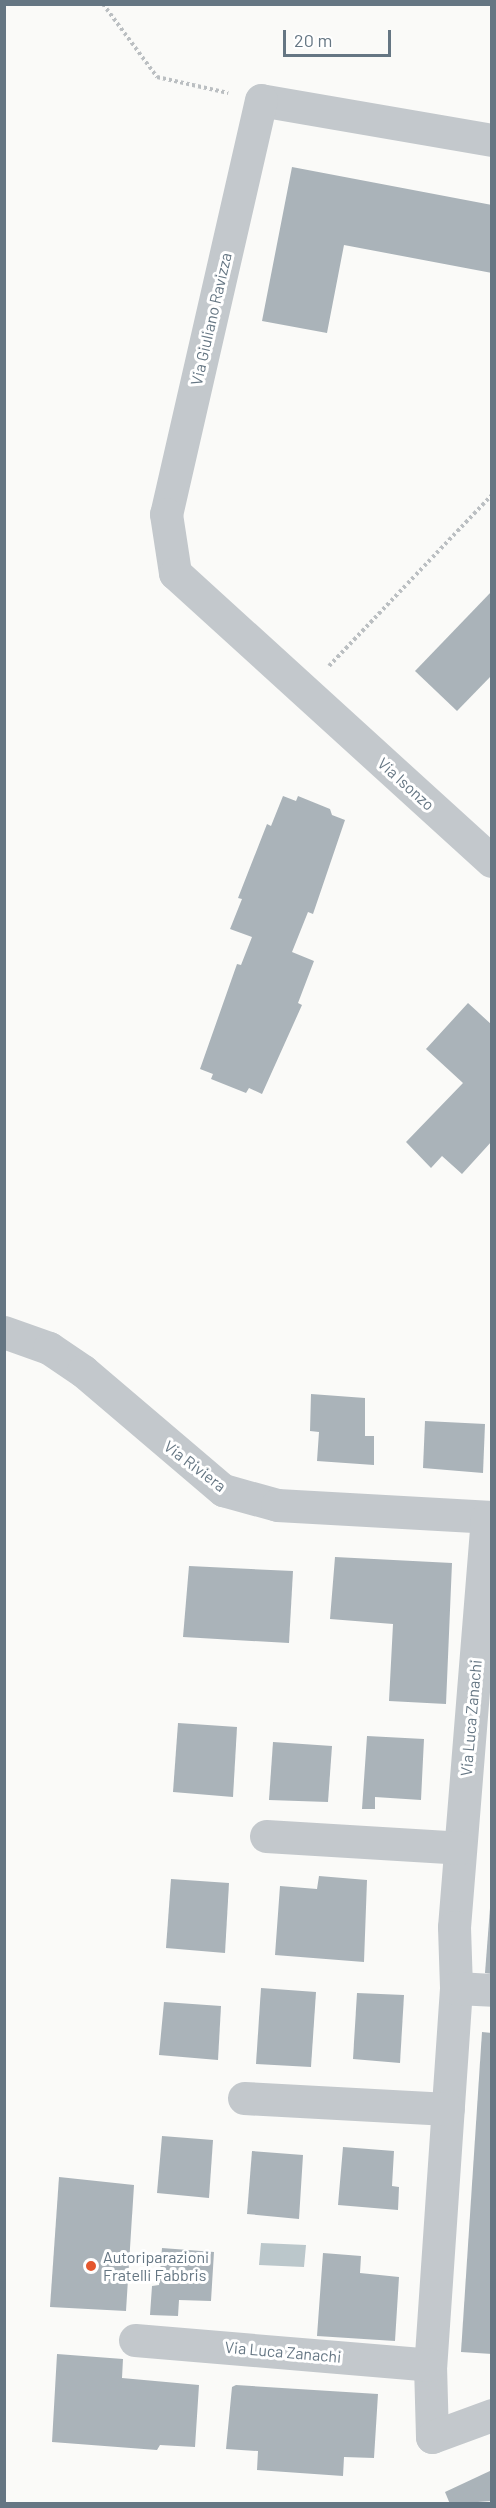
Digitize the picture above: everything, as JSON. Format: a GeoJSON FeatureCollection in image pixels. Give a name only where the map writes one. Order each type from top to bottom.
{"type":"FeatureCollection","features":[{"type":"Feature","properties":{"kind":"street"},"geometry":{"type":"LineString","coordinates":[[261,100],[492,140]]}},
{"type":"Feature","properties":{"kind":"street","name":"Via Giuliano Ravizza"},"geometry":{"type":"LineString","coordinates":[[261,100],[166,514],[175,573],[312,700]]}},
{"type":"Feature","properties":{"kind":"street","name":"Via Isonzo"},"geometry":{"type":"LineString","coordinates":[[312,700],[492,861]]}},
{"type":"Feature","properties":{"kind":"street","name":"Via Riviera"},"geometry":{"type":"LineString","coordinates":[[4,1332],[49,1348],[83,1371],[223,1490],[277,1505],[489,1517]]}},
{"type":"Feature","properties":{"kind":"street","name":"Via Luca Zanachi"},"geometry":{"type":"LineString","coordinates":[[489,1517],[454,1927],[456,1988],[430,2365],[432,2438],[492,2415]]}},
{"type":"Feature","properties":{"kind":"street"},"geometry":{"type":"LineString","coordinates":[[266,1836],[460,1848]]}},
{"type":"Feature","properties":{"kind":"street"},"geometry":{"type":"LineString","coordinates":[[456,1988],[492,1990]]}},
{"type":"Feature","properties":{"kind":"street"},"geometry":{"type":"LineString","coordinates":[[244,2098],[448,2109]]}},
{"type":"Feature","properties":{"kind":"street","name":"Via Luca Zanachi"},"geometry":{"type":"LineString","coordinates":[[135,2340],[430,2365]]}},
{"type":"Feature","properties":{"kind":"path"},"geometry":{"type":"LineString","coordinates":[[103,4],[157,77],[261,100]]}},
{"type":"Feature","properties":{"kind":"path"},"geometry":{"type":"LineString","coordinates":[[312,700],[492,495]]}},
{"type":"Feature","properties":{"kind":"shaded area"},"geometry":{"type":"Polygon","coordinates":[[[261,2243],[306,2245],[304,2267],[259,2265],[261,2243]]]}},
{"type":"Feature","properties":{"kind":"building"},"geometry":{"type":"Polygon","coordinates":[[[292,167],[492,205],[492,273],[344,245],[327,333],[262,321],[292,167]]]}},
{"type":"Feature","properties":{"kind":"building"},"geometry":{"type":"Polygon","coordinates":[[[492,591],[492,675],[457,711],[415,671],[492,591]]]}},
{"type":"Feature","properties":{"kind":"building"},"geometry":{"type":"Polygon","coordinates":[[[283,796],[296,801],[298,796],[330,809],[332,815],[345,820],[313,914],[308,912],[292,952],[314,961],[298,1003],[302,1005],[262,1094],[249,1088],[246,1093],[211,1079],[213,1074],[200,1069],[237,964],[241,965],[252,937],[230,929],[242,899],[238,898],[267,824],[271,826],[283,796]]]}},
{"type":"Feature","properties":{"kind":"building"},"geometry":{"type":"Polygon","coordinates":[[[468,1003],[492,1025],[492,1141],[462,1174],[442,1156],[431,1168],[406,1142],[463,1083],[426,1049],[468,1003]]]}},
{"type":"Feature","properties":{"kind":"building"},"geometry":{"type":"Polygon","coordinates":[[[311,1394],[365,1398],[365,1436],[374,1436],[374,1465],[317,1461],[319,1432],[310,1431],[311,1394]]]}},
{"type":"Feature","properties":{"kind":"building"},"geometry":{"type":"Polygon","coordinates":[[[425,1421],[485,1424],[483,1473],[423,1468],[425,1421]]]}},
{"type":"Feature","properties":{"kind":"building"},"geometry":{"type":"Polygon","coordinates":[[[335,1557],[452,1563],[446,1704],[389,1701],[393,1624],[330,1619],[335,1557]]]}},
{"type":"Feature","properties":{"kind":"building"},"geometry":{"type":"Polygon","coordinates":[[[189,1566],[293,1571],[289,1643],[183,1637],[189,1566]]]}},
{"type":"Feature","properties":{"kind":"building"},"geometry":{"type":"Polygon","coordinates":[[[178,1723],[237,1727],[233,1797],[173,1792],[178,1723]]]}},
{"type":"Feature","properties":{"kind":"building"},"geometry":{"type":"Polygon","coordinates":[[[367,1736],[424,1739],[421,1800],[375,1797],[375,1809],[362,1809],[367,1736]]]}},
{"type":"Feature","properties":{"kind":"building"},"geometry":{"type":"Polygon","coordinates":[[[273,1742],[332,1746],[328,1802],[269,1800],[273,1742]]]}},
{"type":"Feature","properties":{"kind":"building"},"geometry":{"type":"Polygon","coordinates":[[[319,1876],[367,1880],[364,1962],[275,1955],[280,1886],[317,1889],[319,1876]]]}},
{"type":"Feature","properties":{"kind":"building"},"geometry":{"type":"Polygon","coordinates":[[[171,1879],[229,1883],[225,1953],[166,1948],[171,1879]]]}},
{"type":"Feature","properties":{"kind":"building"},"geometry":{"type":"Polygon","coordinates":[[[490,1908],[492,1908],[492,1974],[485,1973],[490,1908]]]}},
{"type":"Feature","properties":{"kind":"building"},"geometry":{"type":"Polygon","coordinates":[[[261,1988],[316,1992],[311,2067],[256,2064],[261,1988]]]}},
{"type":"Feature","properties":{"kind":"building"},"geometry":{"type":"Polygon","coordinates":[[[357,1993],[404,1995],[400,2063],[353,2059],[357,1993]]]}},
{"type":"Feature","properties":{"kind":"building"},"geometry":{"type":"Polygon","coordinates":[[[164,2002],[221,2006],[218,2060],[159,2055],[164,2002]]]}},
{"type":"Feature","properties":{"kind":"building"},"geometry":{"type":"Polygon","coordinates":[[[482,2032],[492,2033],[492,2354],[461,2352],[482,2032]]]}},
{"type":"Feature","properties":{"kind":"building"},"geometry":{"type":"Polygon","coordinates":[[[162,2136],[213,2140],[209,2198],[157,2193],[162,2136]]]}},
{"type":"Feature","properties":{"kind":"building"},"geometry":{"type":"Polygon","coordinates":[[[343,2147],[394,2151],[392,2186],[399,2187],[398,2210],[338,2205],[343,2147]]]}},
{"type":"Feature","properties":{"kind":"building"},"geometry":{"type":"Polygon","coordinates":[[[252,2151],[303,2155],[299,2219],[247,2214],[252,2151]]]}},
{"type":"Feature","properties":{"kind":"building","name":"Autoriparazioni Fratelli Fabbris"},"geometry":{"type":"Polygon","coordinates":[[[59,2177],[134,2185],[126,2311],[50,2307],[59,2177]]]}},
{"type":"Feature","properties":{"kind":"building"},"geometry":{"type":"Polygon","coordinates":[[[162,2248],[214,2252],[211,2301],[179,2300],[178,2316],[150,2315],[152,2286],[159,2285],[162,2248]]]}},
{"type":"Feature","properties":{"kind":"building"},"geometry":{"type":"Polygon","coordinates":[[[323,2253],[361,2256],[360,2273],[399,2277],[395,2341],[317,2336],[323,2253]]]}},
{"type":"Feature","properties":{"kind":"building"},"geometry":{"type":"Polygon","coordinates":[[[57,2354],[123,2359],[122,2378],[199,2385],[195,2447],[160,2445],[157,2450],[52,2442],[57,2354]]]}},
{"type":"Feature","properties":{"kind":"building"},"geometry":{"type":"Polygon","coordinates":[[[236,2385],[378,2394],[374,2458],[344,2457],[343,2476],[257,2470],[258,2451],[226,2449],[232,2387],[236,2385]]]}},
{"type":"Feature","properties":{"kind":"building"},"geometry":{"type":"Polygon","coordinates":[[[492,2470],[492,2501],[450,2504],[445,2492],[492,2470]]]}},
{"type":"Feature","properties":{"kind":"place","name":"Autoriparazioni Fratelli Fabbris"},"geometry":{"type":"Point","coordinates":[91,2266]}}]}
